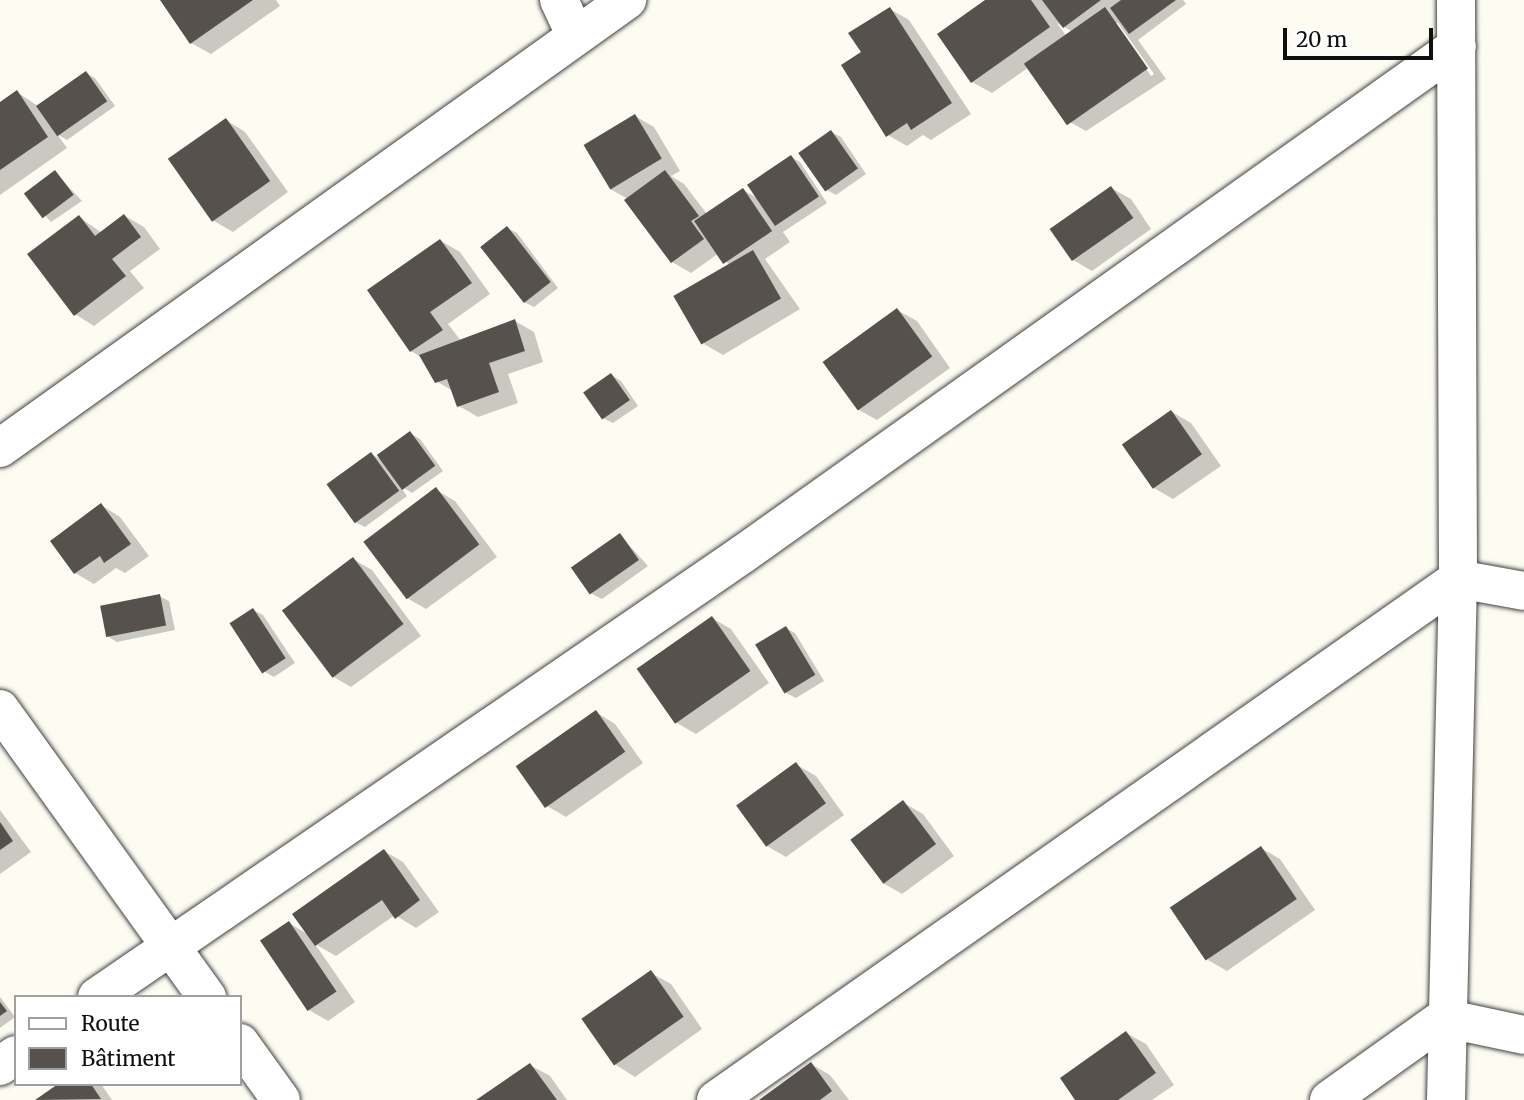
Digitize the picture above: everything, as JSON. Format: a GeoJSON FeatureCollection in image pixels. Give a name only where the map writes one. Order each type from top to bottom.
{"type":"FeatureCollection","features":[{"type":"Feature","properties":{"kind":"street"},"geometry":{"type":"LineString","coordinates":[[559,0],[576,36]]}},
{"type":"Feature","properties":{"kind":"street"},"geometry":{"type":"LineString","coordinates":[[0,448],[626,0]]}},
{"type":"Feature","properties":{"kind":"street"},"geometry":{"type":"LineString","coordinates":[[1446,1100],[1444,1018],[1458,579],[1456,0]]}},
{"type":"Feature","properties":{"kind":"street"},"geometry":{"type":"LineString","coordinates":[[100,995],[743,554],[1457,46]]}},
{"type":"Feature","properties":{"kind":"street"},"geometry":{"type":"LineString","coordinates":[[716,1100],[1458,579],[1524,591]]}},
{"type":"Feature","properties":{"kind":"street"},"geometry":{"type":"LineString","coordinates":[[0,709],[206,995]]}},
{"type":"Feature","properties":{"kind":"street"},"geometry":{"type":"LineString","coordinates":[[1329,1100],[1444,1018],[1524,1035]]}},
{"type":"Feature","properties":{"kind":"street"},"geometry":{"type":"LineString","coordinates":[[242,1046],[281,1100]]}},
{"type":"Feature","properties":{"kind":"building"},"geometry":{"type":"Polygon","coordinates":[[[160,0],[253,0],[190,44],[160,0]]]}},
{"type":"Feature","properties":{"kind":"building"},"geometry":{"type":"Polygon","coordinates":[[[985,0],[1031,0],[1050,27],[971,83],[937,34],[985,0]]]}},
{"type":"Feature","properties":{"kind":"building"},"geometry":{"type":"Polygon","coordinates":[[[1042,0],[1101,0],[1063,28],[1042,0]]]}},
{"type":"Feature","properties":{"kind":"building"},"geometry":{"type":"Polygon","coordinates":[[[1121,0],[1176,0],[1129,34],[1110,8],[1121,0]]]}},
{"type":"Feature","properties":{"kind":"building"},"geometry":{"type":"Polygon","coordinates":[[[890,7],[952,103],[911,130],[907,123],[886,137],[841,65],[861,52],[848,33],[890,7]]]}},
{"type":"Feature","properties":{"kind":"building"},"geometry":{"type":"Polygon","coordinates":[[[1105,7],[1148,68],[1067,125],[1024,64],[1105,7]]]}},
{"type":"Feature","properties":{"kind":"building"},"geometry":{"type":"Polygon","coordinates":[[[86,71],[107,101],[57,136],[36,106],[86,71]]]}},
{"type":"Feature","properties":{"kind":"building"},"geometry":{"type":"Polygon","coordinates":[[[17,90],[48,137],[0,170],[0,102],[17,90]]]}},
{"type":"Feature","properties":{"kind":"building"},"geometry":{"type":"Polygon","coordinates":[[[635,114],[662,159],[610,189],[584,145],[635,114]]]}},
{"type":"Feature","properties":{"kind":"building"},"geometry":{"type":"Polygon","coordinates":[[[226,118],[270,181],[212,222],[168,159],[226,118]]]}},
{"type":"Feature","properties":{"kind":"building"},"geometry":{"type":"Polygon","coordinates":[[[831,130],[858,169],[825,191],[798,153],[831,130]]]}},
{"type":"Feature","properties":{"kind":"building"},"geometry":{"type":"Polygon","coordinates":[[[791,155],[819,196],[775,226],[747,185],[791,155]]]}},
{"type":"Feature","properties":{"kind":"building"},"geometry":{"type":"Polygon","coordinates":[[[55,170],[74,195],[43,218],[24,193],[55,170]]]}},
{"type":"Feature","properties":{"kind":"building"},"geometry":{"type":"Polygon","coordinates":[[[665,170],[699,216],[691,221],[704,239],[671,263],[624,200],[665,170]]]}},
{"type":"Feature","properties":{"kind":"building"},"geometry":{"type":"Polygon","coordinates":[[[1111,186],[1133,218],[1072,261],[1050,229],[1111,186]]]}},
{"type":"Feature","properties":{"kind":"building"},"geometry":{"type":"Polygon","coordinates":[[[743,188],[772,231],[723,264],[694,221],[743,188]]]}},
{"type":"Feature","properties":{"kind":"building"},"geometry":{"type":"Polygon","coordinates":[[[124,214],[141,237],[112,259],[126,276],[74,316],[27,254],[79,215],[95,236],[124,214]]]}},
{"type":"Feature","properties":{"kind":"building"},"geometry":{"type":"Polygon","coordinates":[[[507,226],[551,282],[524,303],[480,247],[507,226]]]}},
{"type":"Feature","properties":{"kind":"building"},"geometry":{"type":"Polygon","coordinates":[[[440,239],[472,283],[430,312],[443,330],[410,352],[367,290],[440,239]]]}},
{"type":"Feature","properties":{"kind":"building"},"geometry":{"type":"Polygon","coordinates":[[[753,250],[781,298],[701,344],[673,296],[753,250]]]}},
{"type":"Feature","properties":{"kind":"building"},"geometry":{"type":"Polygon","coordinates":[[[897,308],[932,357],[858,411],[823,362],[897,308]]]}},
{"type":"Feature","properties":{"kind":"building"},"geometry":{"type":"Polygon","coordinates":[[[515,319],[525,351],[489,363],[499,392],[457,407],[447,379],[435,383],[419,355],[515,319]]]}},
{"type":"Feature","properties":{"kind":"building"},"geometry":{"type":"Polygon","coordinates":[[[611,373],[630,400],[602,420],[583,393],[611,373]]]}},
{"type":"Feature","properties":{"kind":"building"},"geometry":{"type":"Polygon","coordinates":[[[1171,410],[1202,454],[1153,489],[1122,444],[1171,410]]]}},
{"type":"Feature","properties":{"kind":"building"},"geometry":{"type":"Polygon","coordinates":[[[410,431],[435,466],[402,490],[377,455],[410,431]]]}},
{"type":"Feature","properties":{"kind":"building"},"geometry":{"type":"Polygon","coordinates":[[[371,452],[399,491],[355,523],[327,484],[371,452]]]}},
{"type":"Feature","properties":{"kind":"building"},"geometry":{"type":"Polygon","coordinates":[[[436,487],[479,545],[407,599],[363,542],[436,487]]]}},
{"type":"Feature","properties":{"kind":"building"},"geometry":{"type":"Polygon","coordinates":[[[101,503],[131,544],[104,563],[100,556],[74,574],[50,541],[101,503]]]}},
{"type":"Feature","properties":{"kind":"building"},"geometry":{"type":"Polygon","coordinates":[[[620,533],[639,560],[590,594],[571,567],[620,533]]]}},
{"type":"Feature","properties":{"kind":"building"},"geometry":{"type":"Polygon","coordinates":[[[353,557],[404,624],[332,678],[282,611],[353,557]]]}},
{"type":"Feature","properties":{"kind":"building"},"geometry":{"type":"Polygon","coordinates":[[[160,594],[166,625],[106,637],[100,606],[160,594]]]}},
{"type":"Feature","properties":{"kind":"building"},"geometry":{"type":"Polygon","coordinates":[[[253,608],[286,658],[262,674],[230,623],[253,608]]]}},
{"type":"Feature","properties":{"kind":"building"},"geometry":{"type":"Polygon","coordinates":[[[712,616],[750,671],[675,724],[637,669],[712,616]]]}},
{"type":"Feature","properties":{"kind":"building"},"geometry":{"type":"Polygon","coordinates":[[[786,626],[815,675],[784,693],[755,645],[786,626]]]}},
{"type":"Feature","properties":{"kind":"building"},"geometry":{"type":"Polygon","coordinates":[[[596,710],[625,752],[545,808],[516,766],[596,710]]]}},
{"type":"Feature","properties":{"kind":"building"},"geometry":{"type":"Polygon","coordinates":[[[796,762],[826,803],[766,847],[736,805],[796,762]]]}},
{"type":"Feature","properties":{"kind":"building"},"geometry":{"type":"Polygon","coordinates":[[[903,800],[936,844],[883,884],[850,840],[903,800]]]}},
{"type":"Feature","properties":{"kind":"building"},"geometry":{"type":"Polygon","coordinates":[[[0,822],[13,841],[0,850],[0,822]]]}},
{"type":"Feature","properties":{"kind":"building"},"geometry":{"type":"Polygon","coordinates":[[[1261,846],[1297,899],[1206,961],[1170,908],[1261,846]]]}},
{"type":"Feature","properties":{"kind":"building"},"geometry":{"type":"Polygon","coordinates":[[[384,849],[420,900],[395,919],[382,900],[315,946],[292,914],[384,849]]]}},
{"type":"Feature","properties":{"kind":"building"},"geometry":{"type":"Polygon","coordinates":[[[289,921],[337,991],[308,1011],[260,941],[289,921]]]}},
{"type":"Feature","properties":{"kind":"building"},"geometry":{"type":"Polygon","coordinates":[[[651,970],[684,1017],[614,1065],[581,1019],[651,970]]]}},
{"type":"Feature","properties":{"kind":"building"},"geometry":{"type":"Polygon","coordinates":[[[0,1002],[7,1011],[0,1016],[0,1002]]]}},
{"type":"Feature","properties":{"kind":"building"},"geometry":{"type":"Polygon","coordinates":[[[1126,1031],[1156,1073],[1118,1100],[1075,1100],[1060,1078],[1126,1031]]]}},
{"type":"Feature","properties":{"kind":"building"},"geometry":{"type":"Polygon","coordinates":[[[811,1062],[832,1091],[820,1100],[759,1100],[811,1062]]]}},
{"type":"Feature","properties":{"kind":"building"},"geometry":{"type":"Polygon","coordinates":[[[530,1063],[557,1100],[476,1100],[530,1063]]]}},
{"type":"Feature","properties":{"kind":"building"},"geometry":{"type":"Polygon","coordinates":[[[55,1086],[92,1086],[101,1099],[35,1100],[55,1086]]]}}]}
